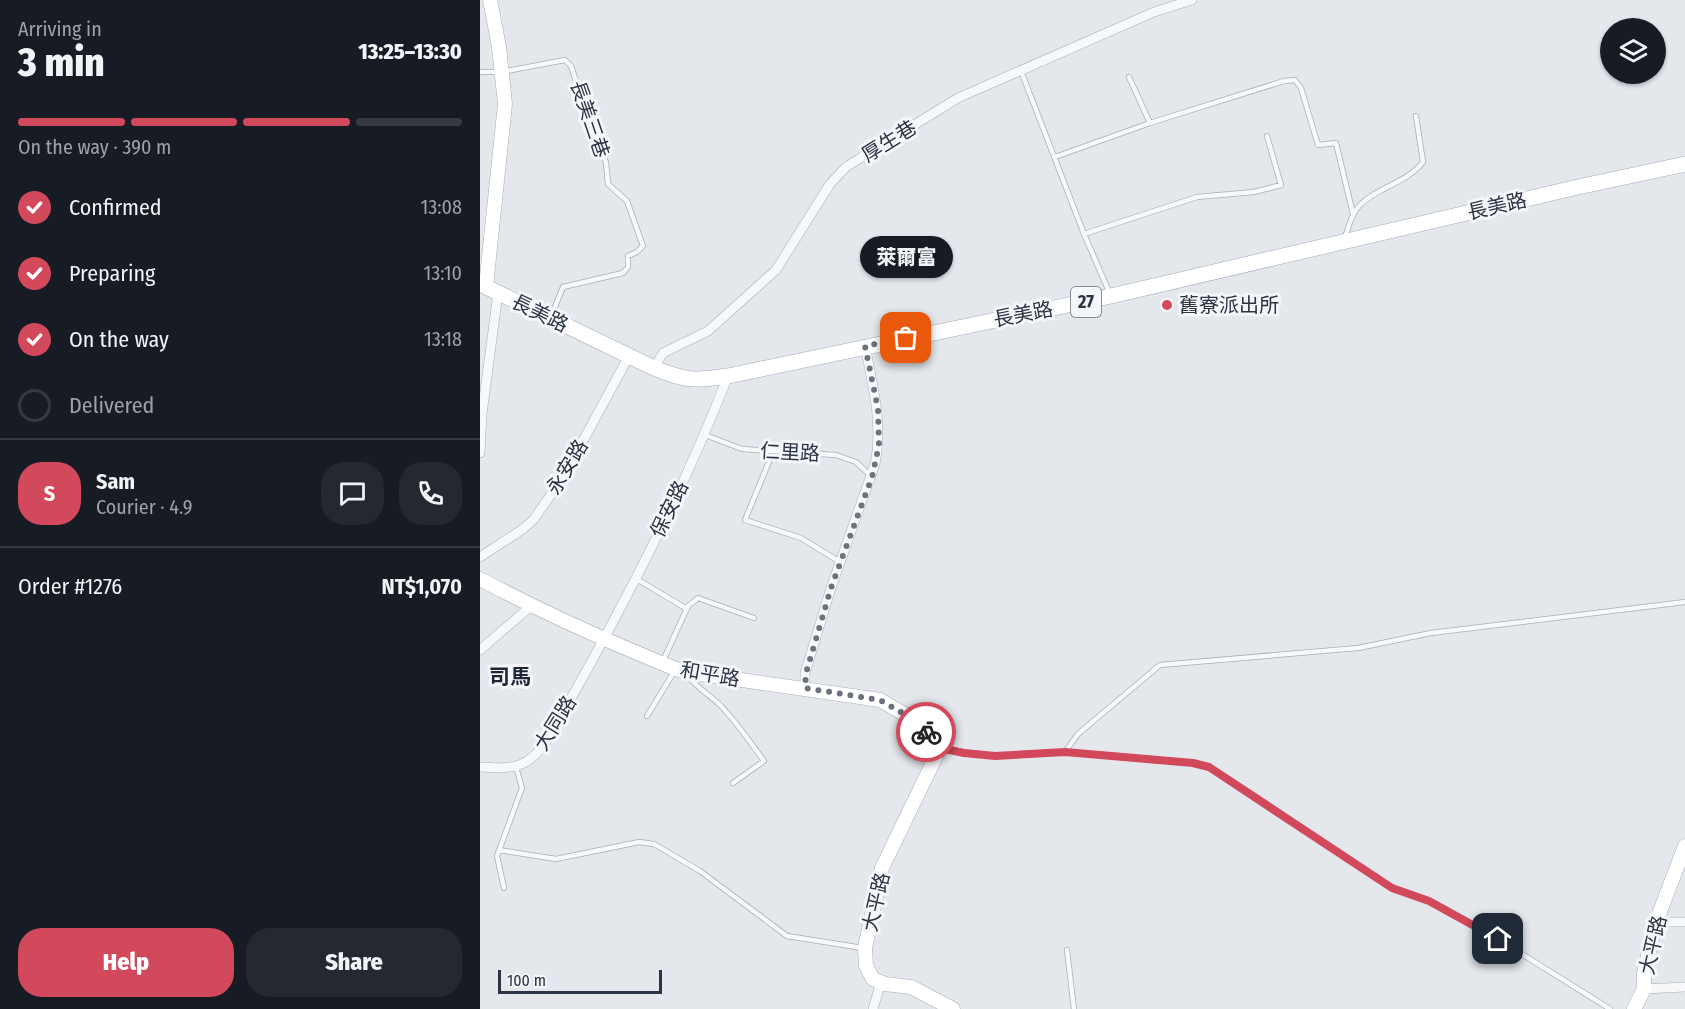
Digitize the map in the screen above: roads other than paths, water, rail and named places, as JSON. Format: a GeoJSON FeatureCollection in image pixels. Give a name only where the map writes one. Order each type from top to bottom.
{"type":"FeatureCollection","features":[{"type":"Feature","properties":{"kind":"main road","name":"長美路"},"geometry":{"type":"LineString","coordinates":[[488,288],[654,368],[681,378],[700,380],[1111,296],[1685,164]]}},
{"type":"Feature","properties":{"kind":"street"},"geometry":{"type":"LineString","coordinates":[[480,453],[488,288],[505,104],[490,0]]}},
{"type":"Feature","properties":{"kind":"street","name":"厚生巷"},"geometry":{"type":"LineString","coordinates":[[654,368],[663,353],[708,331],[776,270],[830,184],[846,167],[958,98],[1154,12],[1192,0]]}},
{"type":"Feature","properties":{"kind":"street"},"geometry":{"type":"LineString","coordinates":[[805,688],[806,673],[840,562],[872,477],[879,445],[878,409],[865,346]]}},
{"type":"Feature","properties":{"kind":"street","name":"永安路"},"geometry":{"type":"LineString","coordinates":[[480,557],[524,529],[534,519],[565,474],[629,357]]}},
{"type":"Feature","properties":{"kind":"street","name":"保安路"},"geometry":{"type":"LineString","coordinates":[[604,640],[705,435],[728,376]]}},
{"type":"Feature","properties":{"kind":"street","name":"和平路"},"geometry":{"type":"LineString","coordinates":[[480,579],[604,640],[681,671],[880,700],[911,718],[933,738],[940,748]]}},
{"type":"Feature","properties":{"kind":"street"},"geometry":{"type":"LineString","coordinates":[[480,650],[531,606]]}},
{"type":"Feature","properties":{"kind":"street","name":"大同路"},"geometry":{"type":"LineString","coordinates":[[480,767],[507,769],[516,767],[523,765],[538,754],[604,640]]}},
{"type":"Feature","properties":{"kind":"street","name":"大平路"},"geometry":{"type":"LineString","coordinates":[[881,982],[873,979],[866,966],[865,948],[882,868],[940,748]]}},
{"type":"Feature","properties":{"kind":"street","name":"大平路"},"geometry":{"type":"LineString","coordinates":[[1634,1009],[1644,989],[1644,973],[1656,922],[1685,846]]}},
{"type":"Feature","properties":{"kind":"street"},"geometry":{"type":"LineString","coordinates":[[1656,922],[1685,922]]}},
{"type":"Feature","properties":{"kind":"street"},"geometry":{"type":"LineString","coordinates":[[873,1009],[881,982],[911,987],[953,1009]]}},
{"type":"Feature","properties":{"kind":"street"},"geometry":{"type":"LineString","coordinates":[[1644,989],[1685,987]]}},
{"type":"Feature","properties":{"kind":"lane","name":"長美三巷"},"geometry":{"type":"LineString","coordinates":[[501,72],[564,60],[571,66],[587,114],[600,140],[608,184],[627,201],[643,246],[628,256],[628,267],[623,273],[563,286],[550,318]]}},
{"type":"Feature","properties":{"kind":"lane"},"geometry":{"type":"LineString","coordinates":[[1021,70],[1084,234],[1111,296]]}},
{"type":"Feature","properties":{"kind":"lane"},"geometry":{"type":"LineString","coordinates":[[480,72],[501,72]]}},
{"type":"Feature","properties":{"kind":"lane"},"geometry":{"type":"LineString","coordinates":[[1129,77],[1150,123]]}},
{"type":"Feature","properties":{"kind":"lane"},"geometry":{"type":"LineString","coordinates":[[1055,157],[1150,123],[1284,81],[1295,80],[1301,88],[1318,145],[1335,143],[1353,214]]}},
{"type":"Feature","properties":{"kind":"lane"},"geometry":{"type":"LineString","coordinates":[[1343,242],[1353,214],[1359,206],[1417,169],[1423,162],[1416,116]]}},
{"type":"Feature","properties":{"kind":"lane"},"geometry":{"type":"LineString","coordinates":[[1084,234],[1197,196],[1254,192],[1281,185],[1267,136]]}},
{"type":"Feature","properties":{"kind":"lane","name":"仁里路"},"geometry":{"type":"LineString","coordinates":[[705,435],[742,449],[836,455],[856,462],[872,477]]}},
{"type":"Feature","properties":{"kind":"lane"},"geometry":{"type":"LineString","coordinates":[[773,452],[745,519],[801,538],[840,562]]}},
{"type":"Feature","properties":{"kind":"lane"},"geometry":{"type":"LineString","coordinates":[[635,578],[687,609]]}},
{"type":"Feature","properties":{"kind":"lane"},"geometry":{"type":"LineString","coordinates":[[662,664],[687,609],[692,601],[698,598],[754,618]]}},
{"type":"Feature","properties":{"kind":"lane"},"geometry":{"type":"LineString","coordinates":[[1065,752],[1078,734],[1161,665],[1358,648],[1431,633],[1685,602]]}},
{"type":"Feature","properties":{"kind":"lane"},"geometry":{"type":"LineString","coordinates":[[647,716],[681,671],[718,703],[764,761],[733,783]]}},
{"type":"Feature","properties":{"kind":"lane"},"geometry":{"type":"LineString","coordinates":[[940,748],[995,756],[1065,752],[1193,763],[1209,767],[1392,888],[1429,901],[1498,939],[1610,1009]]}},
{"type":"Feature","properties":{"kind":"lane"},"geometry":{"type":"LineString","coordinates":[[504,888],[498,862],[499,850],[522,788],[516,767]]}},
{"type":"Feature","properties":{"kind":"lane"},"geometry":{"type":"LineString","coordinates":[[499,850],[556,859],[639,842],[654,844],[700,871],[787,936],[865,948]]}},
{"type":"Feature","properties":{"kind":"lane"},"geometry":{"type":"LineString","coordinates":[[1067,950],[1074,1009]]}},
{"type":"Feature","properties":{"kind":"place","name":"舊寮派出所"},"geometry":{"type":"Point","coordinates":[1167,305]}},
{"type":"Feature","properties":{"kind":"place","name":"萊爾富"},"geometry":{"type":"Point","coordinates":[906,338]}},
{"type":"Feature","properties":{"kind":"district","name":"司馬"},"geometry":{"type":"Point","coordinates":[510,677]}}]}
